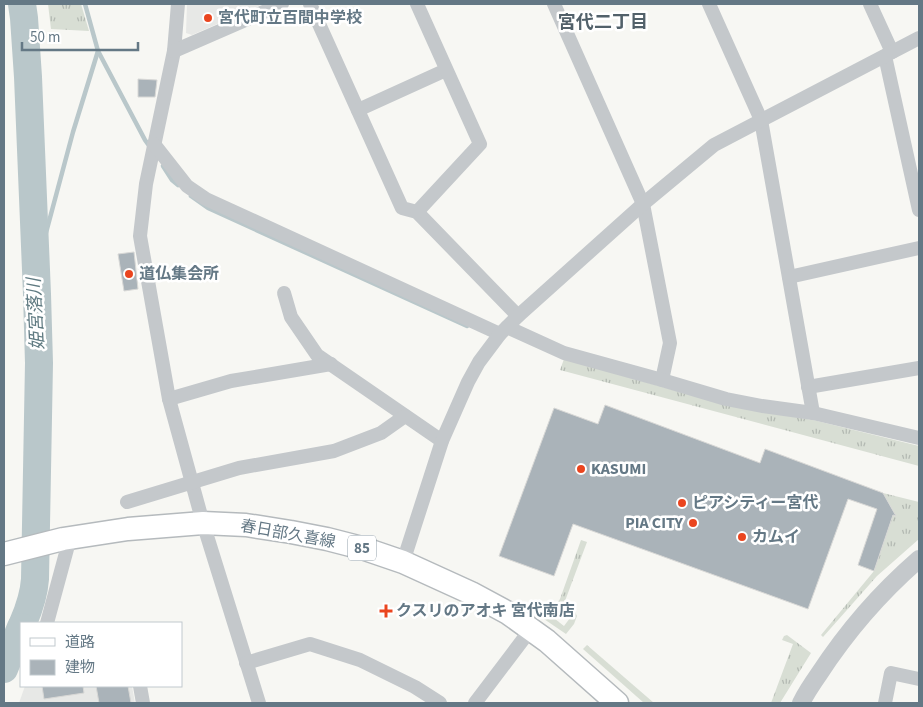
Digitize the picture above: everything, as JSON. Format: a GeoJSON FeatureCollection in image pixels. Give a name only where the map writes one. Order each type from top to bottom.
{"type":"FeatureCollection","features":[{"type":"Feature","properties":{"kind":"main road","name":"春日部久喜線"},"geometry":{"type":"LineString","coordinates":[[66,538],[128,529],[203,523],[246,525],[300,533],[362,548],[403,562],[471,593],[508,613],[547,641],[617,703]]}},
{"type":"Feature","properties":{"kind":"main road","name":"85"},"geometry":{"type":"LineString","coordinates":[[4,554],[66,538]]}},
{"type":"Feature","properties":{"kind":"street"},"geometry":{"type":"LineString","coordinates":[[178,4],[174,51],[146,184],[140,236],[169,399],[203,523],[259,703]]}},
{"type":"Feature","properties":{"kind":"street"},"geometry":{"type":"LineString","coordinates":[[174,51],[282,4]]}},
{"type":"Feature","properties":{"kind":"street"},"geometry":{"type":"LineString","coordinates":[[310,4],[402,208],[416,212],[518,316]]}},
{"type":"Feature","properties":{"kind":"street"},"geometry":{"type":"LineString","coordinates":[[416,212],[480,144],[417,4]]}},
{"type":"Feature","properties":{"kind":"street"},"geometry":{"type":"LineString","coordinates":[[554,4],[643,204],[670,343],[662,380]]}},
{"type":"Feature","properties":{"kind":"street"},"geometry":{"type":"LineString","coordinates":[[709,4],[761,120],[813,413]]}},
{"type":"Feature","properties":{"kind":"street"},"geometry":{"type":"LineString","coordinates":[[870,4],[888,54],[919,210]]}},
{"type":"Feature","properties":{"kind":"street"},"geometry":{"type":"LineString","coordinates":[[403,562],[442,441],[479,362],[504,330],[643,204],[714,145],[919,38]]}},
{"type":"Feature","properties":{"kind":"street"},"geometry":{"type":"LineString","coordinates":[[358,110],[446,70]]}},
{"type":"Feature","properties":{"kind":"street"},"geometry":{"type":"LineString","coordinates":[[154,144],[187,186],[206,199],[504,330],[564,353],[726,399],[813,413],[919,438]]}},
{"type":"Feature","properties":{"kind":"street"},"geometry":{"type":"LineString","coordinates":[[790,277],[919,248]]}},
{"type":"Feature","properties":{"kind":"street"},"geometry":{"type":"LineString","coordinates":[[284,293],[291,318],[317,355],[442,441]]}},
{"type":"Feature","properties":{"kind":"street"},"geometry":{"type":"LineString","coordinates":[[169,399],[231,381],[331,364]]}},
{"type":"Feature","properties":{"kind":"street"},"geometry":{"type":"LineString","coordinates":[[808,387],[919,368]]}},
{"type":"Feature","properties":{"kind":"street"},"geometry":{"type":"LineString","coordinates":[[127,502],[239,468],[334,451],[380,433],[405,416]]}},
{"type":"Feature","properties":{"kind":"street"},"geometry":{"type":"LineString","coordinates":[[47,622],[66,538]]}},
{"type":"Feature","properties":{"kind":"street"},"geometry":{"type":"LineString","coordinates":[[800,703],[830,656],[873,603],[898,577],[918,562]]}},
{"type":"Feature","properties":{"kind":"street"},"geometry":{"type":"LineString","coordinates":[[474,703],[531,629]]}},
{"type":"Feature","properties":{"kind":"street"},"geometry":{"type":"LineString","coordinates":[[246,662],[310,644],[360,660],[415,687],[440,703]]}},
{"type":"Feature","properties":{"kind":"street"},"geometry":{"type":"LineString","coordinates":[[885,703],[891,673],[919,678]]}},
{"type":"Feature","properties":{"kind":"street"},"geometry":{"type":"LineString","coordinates":[[140,687],[143,703]]}},
{"type":"Feature","properties":{"kind":"shaded area","name":"宮代町立百間中学校"},"geometry":{"type":"Polygon","coordinates":[[[187,4],[263,4],[192,35],[186,33],[187,4]]]}},
{"type":"Feature","properties":{"kind":"shaded area"},"geometry":{"type":"Polygon","coordinates":[[[25,687],[132,687],[135,703],[19,703],[25,687]]]}},
{"type":"Feature","properties":{"kind":"green space"},"geometry":{"type":"Polygon","coordinates":[[[48,4],[81,4],[89,31],[51,29],[48,4]]]}},
{"type":"Feature","properties":{"kind":"green space"},"geometry":{"type":"Polygon","coordinates":[[[564,359],[726,405],[813,420],[919,446],[919,466],[560,370],[564,359]]]}},
{"type":"Feature","properties":{"kind":"green space"},"geometry":{"type":"Polygon","coordinates":[[[883,493],[919,502],[919,539],[877,576],[823,637],[821,635],[874,571],[894,512],[883,493]]]}},
{"type":"Feature","properties":{"kind":"green space"},"geometry":{"type":"Polygon","coordinates":[[[581,540],[587,542],[565,601],[559,609],[555,606],[560,599],[581,540]]]}},
{"type":"Feature","properties":{"kind":"green space"},"geometry":{"type":"Polygon","coordinates":[[[568,607],[574,610],[577,616],[574,624],[566,634],[541,617],[546,612],[564,626],[570,618],[563,613],[568,607]]]}},
{"type":"Feature","properties":{"kind":"green space"},"geometry":{"type":"Polygon","coordinates":[[[787,635],[811,653],[780,703],[771,703],[793,644],[782,640],[787,635]]]}},
{"type":"Feature","properties":{"kind":"green space"},"geometry":{"type":"Polygon","coordinates":[[[587,645],[654,703],[644,703],[583,649],[587,645]]]}},
{"type":"Feature","properties":{"kind":"building"},"geometry":{"type":"Polygon","coordinates":[[[138,79],[157,80],[155,97],[138,97],[138,79]]]}},
{"type":"Feature","properties":{"kind":"building","name":"道仏集会所"},"geometry":{"type":"Polygon","coordinates":[[[134,252],[138,289],[124,291],[118,254],[134,252]]]}},
{"type":"Feature","properties":{"kind":"building","name":"ピアシティー宮代"},"geometry":{"type":"Polygon","coordinates":[[[605,405],[760,463],[765,449],[883,493],[896,516],[893,515],[874,571],[858,565],[877,509],[848,499],[808,609],[573,524],[554,576],[499,556],[554,408],[598,424],[605,405]]]}},
{"type":"Feature","properties":{"kind":"building"},"geometry":{"type":"Polygon","coordinates":[[[42,687],[83,687],[84,693],[44,699],[42,687]]]}},
{"type":"Feature","properties":{"kind":"building"},"geometry":{"type":"Polygon","coordinates":[[[96,687],[128,687],[131,703],[99,703],[96,687]]]}},
{"type":"Feature","properties":{"kind":"waterway","name":"姫宮落川"},"geometry":{"type":"LineString","coordinates":[[22,4],[28,77],[39,363],[35,579],[34,591],[23,622]]}},
{"type":"Feature","properties":{"kind":"waterway"},"geometry":{"type":"LineString","coordinates":[[36,270],[73,132],[98,51],[85,4]]}},
{"type":"Feature","properties":{"kind":"waterway"},"geometry":{"type":"LineString","coordinates":[[98,51],[150,147]]}},
{"type":"Feature","properties":{"kind":"waterway"},"geometry":{"type":"LineString","coordinates":[[163,166],[172,180],[178,185]]}},
{"type":"Feature","properties":{"kind":"waterway"},"geometry":{"type":"LineString","coordinates":[[191,196],[208,208],[467,326]]}},
{"type":"Feature","properties":{"kind":"waterway","name":"姫宮落川"},"geometry":{"type":"LineString","coordinates":[[4,669],[20,629]]}},
{"type":"Feature","properties":{"kind":"place","name":"宮代町立百間中学校"},"geometry":{"type":"Point","coordinates":[208,18]}},
{"type":"Feature","properties":{"kind":"place","name":"道仏集会所"},"geometry":{"type":"Point","coordinates":[129,274]}},
{"type":"Feature","properties":{"kind":"place","name":"KASUMI"},"geometry":{"type":"Point","coordinates":[581,469]}},
{"type":"Feature","properties":{"kind":"place","name":"ピアシティー宮代"},"geometry":{"type":"Point","coordinates":[682,503]}},
{"type":"Feature","properties":{"kind":"place","name":"PIA CITY"},"geometry":{"type":"Point","coordinates":[693,523]}},
{"type":"Feature","properties":{"kind":"place","name":"カムイ"},"geometry":{"type":"Point","coordinates":[742,537]}},
{"type":"Feature","properties":{"kind":"place","name":"クスリのアオキ 宮代南店"},"geometry":{"type":"Point","coordinates":[386,611]}},
{"type":"Feature","properties":{"kind":"district","name":"宮代二丁目"},"geometry":{"type":"Point","coordinates":[603,22]}}]}
